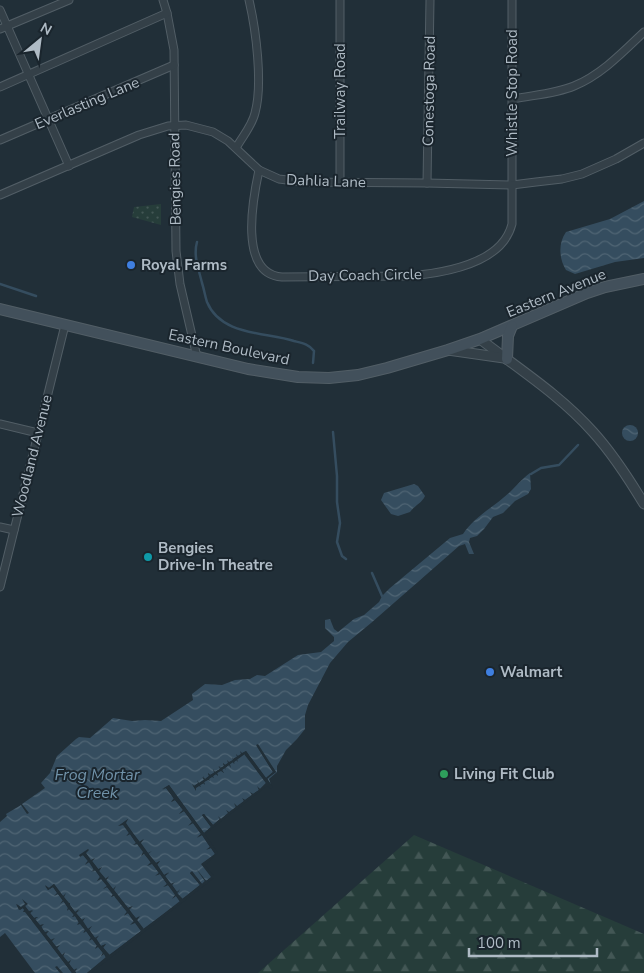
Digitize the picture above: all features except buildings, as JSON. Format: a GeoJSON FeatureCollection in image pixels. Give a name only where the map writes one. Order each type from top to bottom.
{"type":"FeatureCollection","features":[{"type":"Feature","properties":{"kind":"main road","name":"Eastern Avenue"},"geometry":{"type":"LineString","coordinates":[[480,339],[587,293],[605,287],[644,280]]}},
{"type":"Feature","properties":{"kind":"main road","name":"Eastern Boulevard"},"geometry":{"type":"LineString","coordinates":[[0,310],[276,374],[329,378],[346,377],[377,370],[480,339]]}},
{"type":"Feature","properties":{"kind":"main road"},"geometry":{"type":"LineString","coordinates":[[506,359],[508,336],[512,326]]}},
{"type":"Feature","properties":{"kind":"street"},"geometry":{"type":"LineString","coordinates":[[4,28],[69,0]]}},
{"type":"Feature","properties":{"kind":"street","name":"Bengies Road"},"geometry":{"type":"LineString","coordinates":[[162,0],[167,13],[174,50],[176,251],[178,269],[197,357]]}},
{"type":"Feature","properties":{"kind":"street"},"geometry":{"type":"LineString","coordinates":[[236,148],[253,119],[256,108],[257,64],[254,23],[249,0]]}},
{"type":"Feature","properties":{"kind":"street","name":"Trailway Road"},"geometry":{"type":"LineString","coordinates":[[340,0],[340,182]]}},
{"type":"Feature","properties":{"kind":"street","name":"Conestoga Road"},"geometry":{"type":"LineString","coordinates":[[427,183],[430,0]]}},
{"type":"Feature","properties":{"kind":"street","name":"Whistle Stop Road"},"geometry":{"type":"LineString","coordinates":[[512,0],[512,185]]}},
{"type":"Feature","properties":{"kind":"street"},"geometry":{"type":"LineString","coordinates":[[0,10],[4,28],[29,74],[69,166]]}},
{"type":"Feature","properties":{"kind":"street"},"geometry":{"type":"LineString","coordinates":[[0,87],[167,13]]}},
{"type":"Feature","properties":{"kind":"street"},"geometry":{"type":"LineString","coordinates":[[513,99],[574,86],[600,72],[644,32]]}},
{"type":"Feature","properties":{"kind":"street","name":"Everlasting Lane"},"geometry":{"type":"LineString","coordinates":[[0,140],[174,65]]}},
{"type":"Feature","properties":{"kind":"street","name":"Dahlia Lane"},"geometry":{"type":"LineString","coordinates":[[0,195],[150,131],[186,125],[205,129],[222,136],[259,170],[274,178],[291,182],[512,185],[562,179],[582,174],[616,159],[644,143]]}},
{"type":"Feature","properties":{"kind":"street","name":"Day Coach Circle"},"geometry":{"type":"LineString","coordinates":[[259,170],[252,214],[253,245],[256,257],[263,269],[277,276],[409,276],[460,267],[490,253],[504,242],[512,224],[512,185]]}},
{"type":"Feature","properties":{"kind":"street","name":"Woodland Avenue"},"geometry":{"type":"LineString","coordinates":[[0,587],[65,325]]}},
{"type":"Feature","properties":{"kind":"street"},"geometry":{"type":"LineString","coordinates":[[480,339],[554,394],[593,432],[622,468],[644,504]]}},
{"type":"Feature","properties":{"kind":"street"},"geometry":{"type":"LineString","coordinates":[[448,350],[506,359]]}},
{"type":"Feature","properties":{"kind":"street"},"geometry":{"type":"LineString","coordinates":[[0,424],[38,433]]}},
{"type":"Feature","properties":{"kind":"street"},"geometry":{"type":"LineString","coordinates":[[0,527],[14,530]]}},
{"type":"Feature","properties":{"kind":"green space"},"geometry":{"type":"Polygon","coordinates":[[[161,204],[161,225],[132,217],[134,207],[161,204]]]}},
{"type":"Feature","properties":{"kind":"green space"},"geometry":{"type":"Polygon","coordinates":[[[414,835],[644,934],[644,973],[258,973],[414,835]]]}},
{"type":"Feature","properties":{"kind":"water"},"geometry":{"type":"Polygon","coordinates":[[[644,201],[644,258],[615,262],[575,274],[566,270],[560,251],[563,236],[566,232],[610,219],[644,201]]]}},
{"type":"Feature","properties":{"kind":"water"},"geometry":{"type":"Polygon","coordinates":[[[627,425],[633,425],[638,430],[636,439],[627,441],[622,436],[622,430],[627,425]]]}},
{"type":"Feature","properties":{"kind":"water","name":"Frog Mortar Creek"},"geometry":{"type":"Polygon","coordinates":[[[530,473],[531,489],[528,494],[515,501],[503,513],[493,517],[477,536],[470,538],[469,542],[474,554],[469,554],[465,544],[459,546],[348,642],[330,663],[308,705],[305,715],[305,729],[286,750],[277,766],[277,772],[269,779],[271,785],[267,778],[276,772],[256,745],[273,772],[266,778],[246,751],[233,759],[232,757],[233,760],[225,765],[223,763],[224,766],[220,768],[218,766],[220,769],[210,775],[208,773],[209,776],[205,779],[202,777],[204,780],[194,786],[192,784],[196,790],[195,788],[205,784],[204,782],[216,774],[218,776],[217,773],[221,770],[224,773],[222,770],[233,762],[235,764],[234,762],[245,754],[266,783],[253,794],[251,793],[252,795],[245,800],[243,799],[244,801],[237,807],[234,804],[236,807],[221,819],[218,817],[220,819],[213,825],[204,814],[202,815],[211,827],[204,833],[169,785],[162,789],[166,788],[174,799],[171,802],[175,800],[183,810],[179,814],[184,811],[192,822],[189,825],[193,823],[201,834],[197,837],[202,835],[210,847],[207,849],[211,848],[215,854],[202,864],[212,877],[206,881],[196,868],[205,881],[202,884],[192,872],[190,873],[200,885],[182,899],[177,893],[180,890],[177,892],[172,885],[173,883],[171,884],[165,876],[169,873],[164,875],[157,864],[160,861],[156,863],[140,843],[143,839],[140,842],[125,823],[128,819],[119,826],[123,824],[129,833],[127,836],[130,834],[136,843],[133,845],[137,843],[144,852],[142,855],[144,853],[151,863],[148,866],[152,863],[159,873],[156,875],[160,874],[167,884],[164,887],[168,885],[176,895],[173,898],[176,896],[180,902],[143,929],[137,920],[139,917],[136,919],[129,909],[132,906],[128,908],[106,880],[109,877],[106,879],[99,871],[102,867],[99,870],[92,861],[95,858],[91,861],[85,852],[80,857],[83,855],[88,861],[85,864],[89,862],[94,870],[93,872],[95,870],[100,877],[97,881],[101,878],[107,886],[103,889],[107,887],[113,895],[111,897],[114,895],[127,912],[124,915],[128,913],[134,922],[131,924],[135,922],[141,931],[109,955],[103,947],[106,944],[101,946],[96,938],[99,935],[95,938],[89,929],[92,926],[88,929],[82,921],[85,918],[82,920],[76,913],[79,909],[75,912],[54,884],[49,888],[45,886],[48,890],[53,887],[68,908],[67,910],[69,909],[74,915],[72,917],[75,916],[79,923],[77,924],[80,923],[85,930],[84,933],[86,931],[91,938],[89,940],[92,939],[97,946],[95,948],[98,946],[103,953],[101,956],[104,954],[106,958],[87,973],[76,973],[77,969],[74,970],[63,956],[65,953],[62,955],[57,948],[60,945],[57,947],[51,941],[54,938],[51,940],[46,934],[48,931],[45,933],[41,926],[43,924],[40,926],[35,919],[38,917],[34,918],[30,913],[33,911],[29,912],[25,906],[28,904],[21,908],[17,904],[20,910],[23,908],[72,973],[63,973],[57,966],[55,967],[60,973],[35,973],[5,933],[0,937],[0,822],[7,816],[6,814],[21,805],[27,814],[29,813],[22,804],[45,788],[41,783],[50,773],[57,756],[79,737],[90,738],[113,718],[132,721],[161,721],[193,700],[192,694],[205,684],[222,685],[235,680],[250,679],[257,675],[265,676],[298,655],[321,652],[334,641],[334,637],[325,628],[325,620],[330,619],[334,629],[338,632],[354,619],[364,615],[379,602],[390,588],[450,538],[463,534],[473,522],[530,473]]]}},
{"type":"Feature","properties":{"kind":"water"},"geometry":{"type":"Polygon","coordinates":[[[414,484],[418,486],[425,496],[424,498],[410,512],[398,516],[391,514],[381,500],[384,493],[414,484]]]}},
{"type":"Feature","properties":{"kind":"pier"},"geometry":{"type":"Polygon","coordinates":[[[258,744],[276,772],[267,779],[273,787],[271,789],[267,786],[205,834],[218,853],[205,865],[214,878],[91,973],[87,973],[106,957],[104,954],[101,956],[103,953],[98,947],[95,949],[97,945],[92,939],[89,941],[91,938],[86,931],[83,933],[85,930],[80,924],[77,925],[79,922],[75,916],[72,917],[74,915],[69,909],[67,911],[68,908],[64,901],[60,904],[63,900],[58,894],[54,896],[57,893],[53,887],[48,890],[45,885],[49,888],[54,884],[63,896],[66,893],[64,897],[75,912],[80,910],[76,913],[82,920],[85,918],[83,921],[88,929],[92,926],[89,930],[95,938],[99,936],[96,939],[101,946],[106,944],[103,948],[110,955],[141,931],[135,923],[130,925],[134,921],[128,913],[124,916],[127,912],[114,896],[111,897],[113,894],[107,887],[103,889],[107,886],[101,879],[97,881],[100,877],[95,870],[91,872],[94,869],[89,862],[85,865],[88,861],[83,855],[80,857],[79,855],[89,850],[86,853],[91,860],[95,858],[92,861],[98,869],[102,867],[99,871],[105,879],[109,876],[106,880],[113,889],[116,886],[114,890],[128,908],[133,906],[129,910],[136,918],[140,916],[137,920],[144,929],[180,901],[176,896],[172,899],[175,895],[168,885],[163,887],[167,884],[160,874],[155,876],[159,873],[152,864],[147,866],[151,862],[144,854],[141,856],[143,852],[137,844],[133,845],[136,843],[130,834],[126,836],[129,833],[123,825],[118,826],[128,819],[126,823],[139,842],[144,839],[141,843],[148,853],[152,851],[148,854],[156,863],[160,861],[157,865],[164,875],[169,872],[165,876],[171,884],[175,882],[172,885],[177,892],[180,889],[177,893],[183,899],[200,885],[190,873],[192,871],[202,884],[205,881],[196,869],[206,881],[211,877],[201,864],[215,854],[211,848],[206,850],[210,847],[202,835],[197,838],[201,834],[193,823],[188,826],[192,822],[184,811],[179,814],[183,810],[175,800],[171,802],[174,798],[166,788],[162,790],[169,785],[204,833],[211,827],[202,815],[204,814],[213,825],[220,819],[218,816],[221,819],[228,813],[226,810],[229,812],[236,807],[234,803],[237,806],[244,801],[242,798],[245,800],[252,795],[250,792],[253,794],[259,790],[257,786],[260,789],[266,783],[244,754],[237,759],[238,762],[236,760],[234,764],[233,762],[230,764],[231,768],[229,765],[225,768],[226,770],[224,768],[222,770],[224,773],[221,771],[217,773],[218,776],[216,774],[213,776],[214,778],[209,779],[210,781],[204,782],[205,785],[203,783],[200,785],[201,787],[196,788],[196,791],[192,784],[194,786],[198,783],[197,780],[199,783],[204,780],[203,776],[205,779],[209,776],[208,773],[210,775],[214,773],[213,769],[215,772],[220,769],[219,766],[221,768],[224,766],[223,763],[225,765],[228,763],[227,760],[229,762],[233,760],[232,757],[233,759],[237,757],[236,754],[238,756],[241,754],[240,751],[242,753],[246,751],[266,778],[273,772],[256,745],[258,744]]]}},
{"type":"Feature","properties":{"kind":"pier"},"geometry":{"type":"Polygon","coordinates":[[[22,899],[28,904],[25,906],[29,911],[33,910],[30,913],[34,918],[38,917],[35,919],[40,925],[44,924],[41,927],[45,932],[49,931],[46,934],[51,940],[55,938],[52,941],[56,947],[60,945],[57,948],[62,955],[65,952],[63,956],[68,962],[71,960],[69,964],[74,970],[77,968],[76,973],[72,973],[25,912],[23,912],[23,908],[19,910],[16,904],[21,907],[25,904],[22,899]]]}},
{"type":"Feature","properties":{"kind":"waterway"},"geometry":{"type":"LineString","coordinates":[[197,242],[196,258],[198,268],[207,302],[214,313],[233,327],[308,345],[314,351],[313,363]]}},
{"type":"Feature","properties":{"kind":"waterway"},"geometry":{"type":"LineString","coordinates":[[0,284],[36,296]]}},
{"type":"Feature","properties":{"kind":"waterway"},"geometry":{"type":"LineString","coordinates":[[333,432],[340,523],[337,542],[342,556],[346,559]]}},
{"type":"Feature","properties":{"kind":"waterway","name":"Frog Mortar Creek"},"geometry":{"type":"LineString","coordinates":[[531,474],[541,468],[559,465],[578,445]]}},
{"type":"Feature","properties":{"kind":"waterway"},"geometry":{"type":"LineString","coordinates":[[372,573],[382,596]]}},
{"type":"Feature","properties":{"kind":"place","name":"Royal Farms"},"geometry":{"type":"Point","coordinates":[131,265]}},
{"type":"Feature","properties":{"kind":"place","name":"Bengies Drive-In Theatre"},"geometry":{"type":"Point","coordinates":[148,557]}},
{"type":"Feature","properties":{"kind":"place","name":"Walmart"},"geometry":{"type":"Point","coordinates":[490,672]}},
{"type":"Feature","properties":{"kind":"place","name":"Living Fit Club"},"geometry":{"type":"Point","coordinates":[444,774]}}]}
